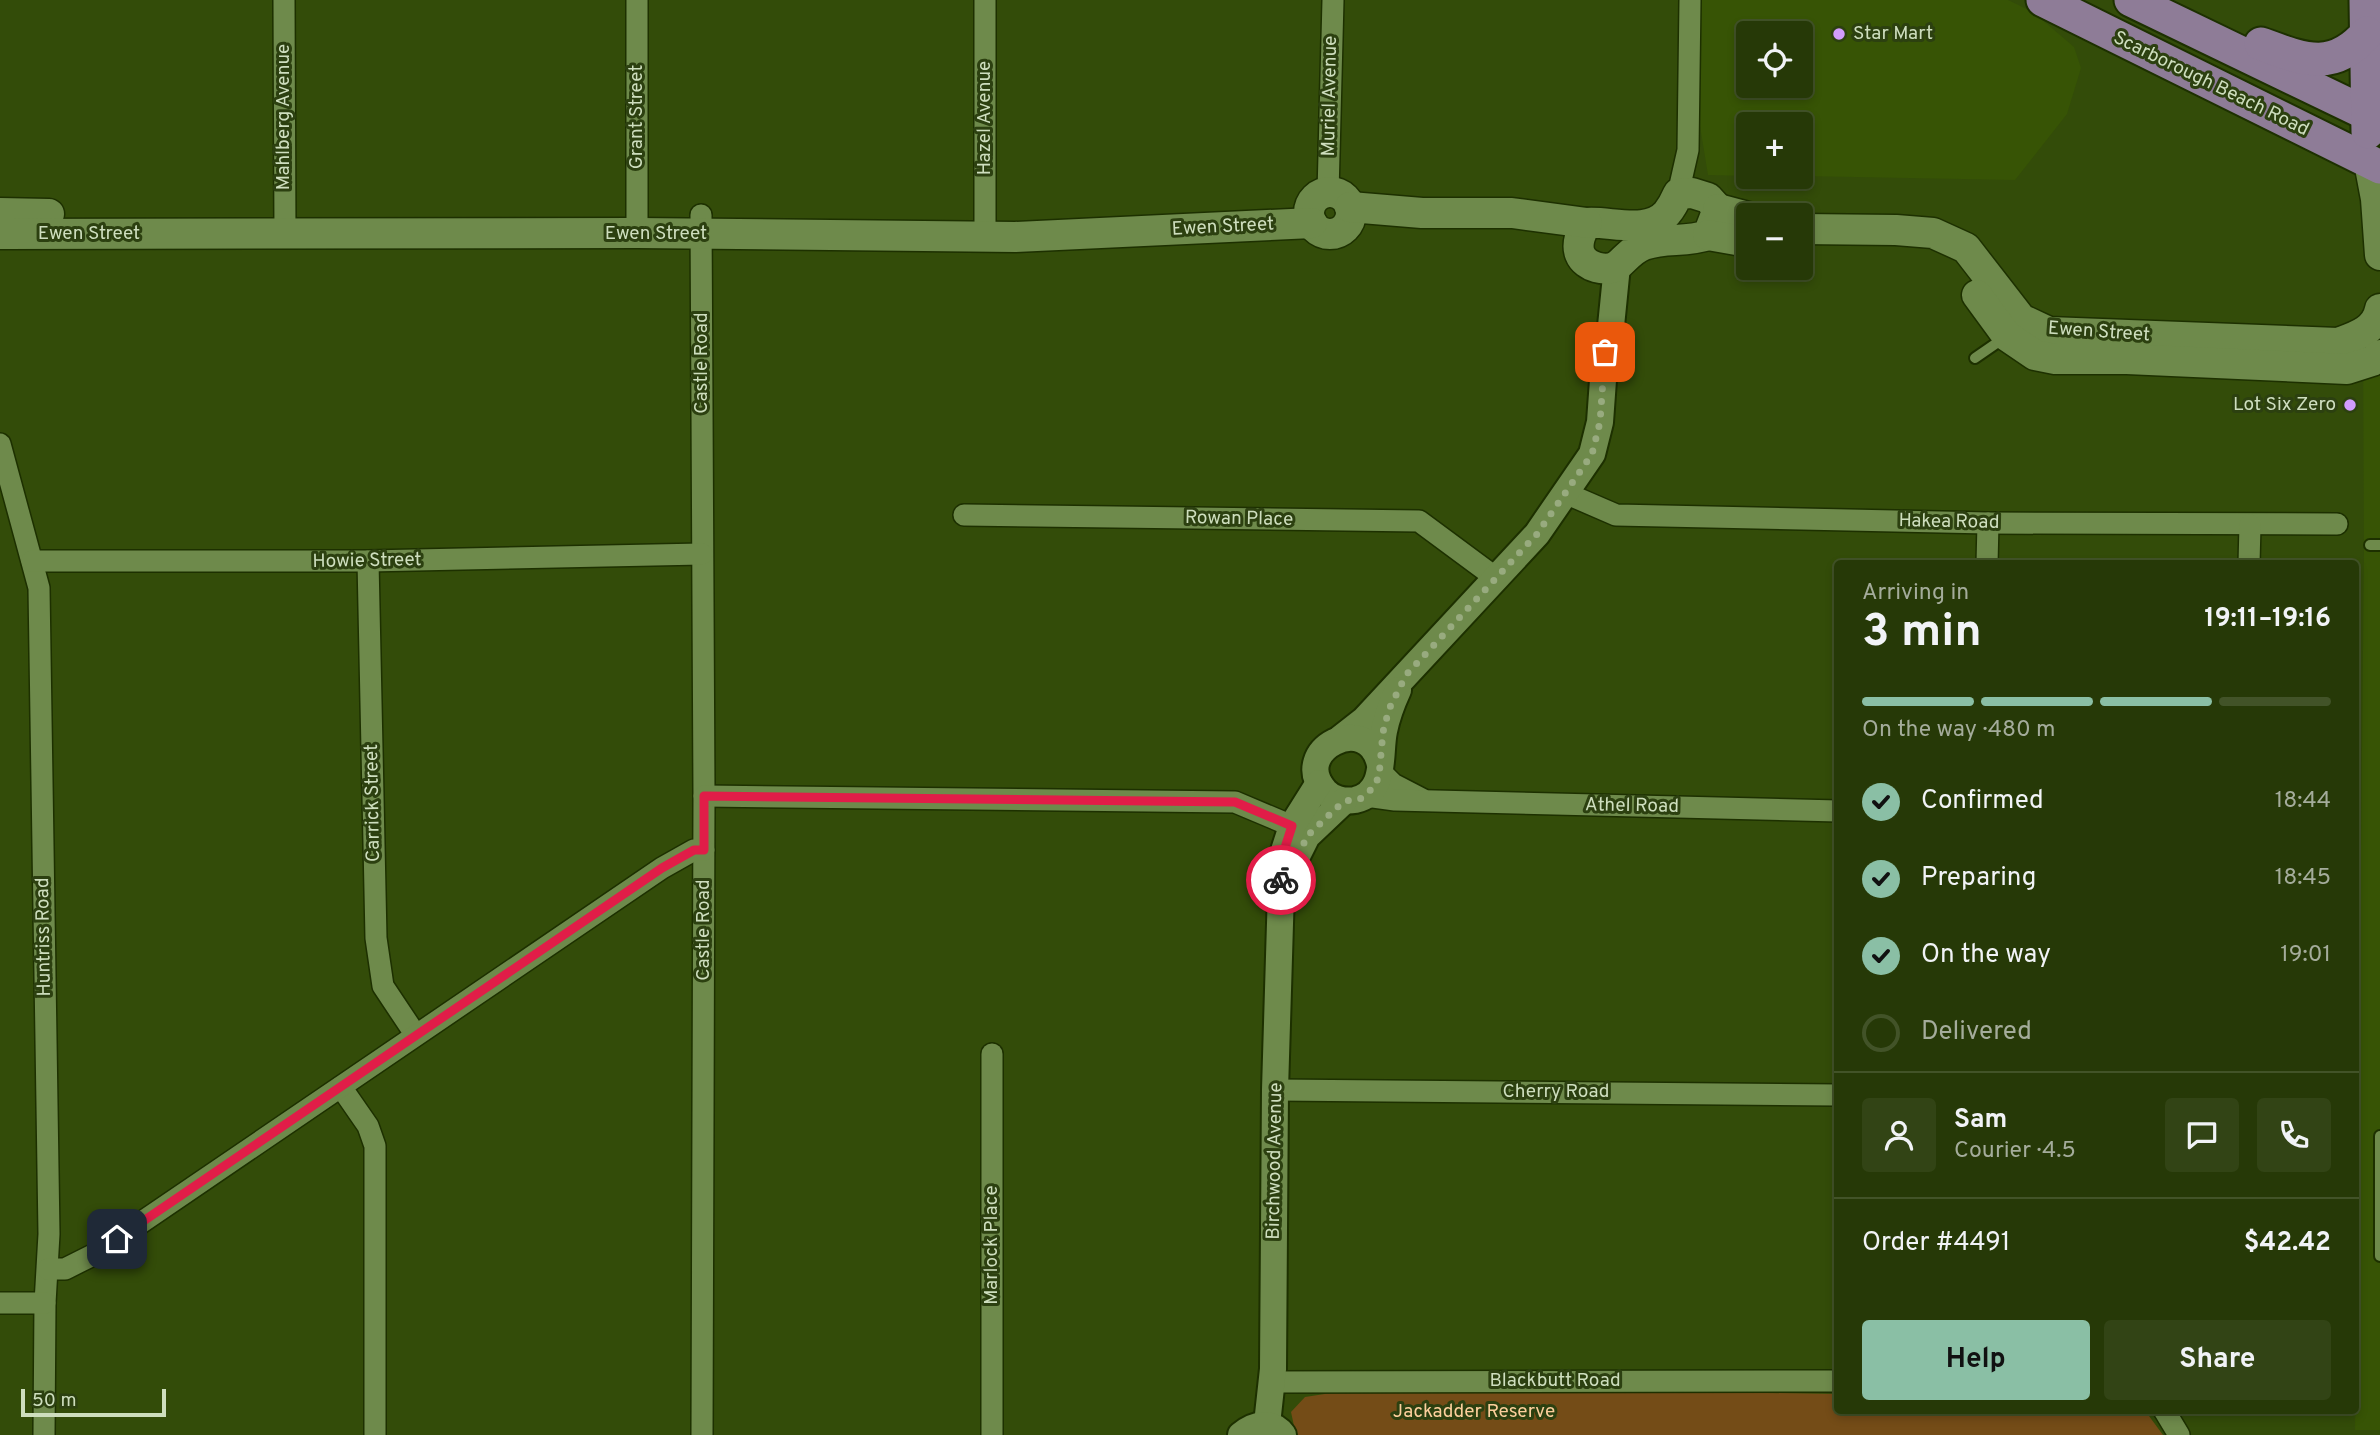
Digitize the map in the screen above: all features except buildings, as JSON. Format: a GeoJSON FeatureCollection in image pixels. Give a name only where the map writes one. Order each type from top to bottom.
{"type":"FeatureCollection","features":[{"type":"Feature","properties":{"kind":"main road","name":"Scarborough Beach Road"},"geometry":{"type":"LineString","coordinates":[[2043,0],[2374,165]]}},
{"type":"Feature","properties":{"kind":"main road","name":"Scarborough Beach Road"},"geometry":{"type":"LineString","coordinates":[[2131,0],[2374,117]]}},
{"type":"Feature","properties":{"kind":"main road"},"geometry":{"type":"LineString","coordinates":[[2147,0],[2300,58],[2320,60],[2343,53],[2367,33]]}},
{"type":"Feature","properties":{"kind":"main road"},"geometry":{"type":"LineString","coordinates":[[2366,0],[2380,255]]}},
{"type":"Feature","properties":{"kind":"main road"},"geometry":{"type":"LineString","coordinates":[[1678,194],[1692,193],[1711,214],[1736,233]]}},
{"type":"Feature","properties":{"kind":"main road","name":"Ewen Street"},"geometry":{"type":"LineString","coordinates":[[0,213],[284,224],[985,229],[1329,211],[1512,213],[1587,223],[1646,226],[1665,215],[1678,194]]}},
{"type":"Feature","properties":{"kind":"main road","name":"Ewen Street"},"geometry":{"type":"LineString","coordinates":[[1329,211],[1414,228],[1520,231],[1550,235],[1596,262]]}},
{"type":"Feature","properties":{"kind":"main road"},"geometry":{"type":"LineString","coordinates":[[1711,214],[1736,216]]}},
{"type":"Feature","properties":{"kind":"main road"},"geometry":{"type":"LineString","coordinates":[[1587,223],[1579,240],[1596,262],[1624,257],[1642,246],[1666,240],[1692,240],[1711,214]]}},
{"type":"Feature","properties":{"kind":"main road","name":"Ewen Street"},"geometry":{"type":"LineString","coordinates":[[0,234],[284,224]]}},
{"type":"Feature","properties":{"kind":"main road","name":"Ewen Street"},"geometry":{"type":"LineString","coordinates":[[1813,229],[1933,233],[1966,248],[2014,328]]}},
{"type":"Feature","properties":{"kind":"main road","name":"Ewen Street"},"geometry":{"type":"LineString","coordinates":[[1813,247],[1899,247],[1931,250],[1953,261],[2035,355],[2054,359],[2295,354],[2358,336],[2369,329],[2378,317],[2380,309]]}},
{"type":"Feature","properties":{"kind":"main road","name":"Ewen Street"},"geometry":{"type":"LineString","coordinates":[[2295,354],[2347,369],[2372,361],[2380,355]]}},
{"type":"Feature","properties":{"kind":"street","name":"Mahlberg Avenue"},"geometry":{"type":"LineString","coordinates":[[284,0],[284,224]]}},
{"type":"Feature","properties":{"kind":"street","name":"Grant Street"},"geometry":{"type":"LineString","coordinates":[[636,0],[637,225]]}},
{"type":"Feature","properties":{"kind":"street","name":"Hazel Avenue"},"geometry":{"type":"LineString","coordinates":[[985,0],[985,229]]}},
{"type":"Feature","properties":{"kind":"street","name":"Muriel Avenue"},"geometry":{"type":"LineString","coordinates":[[1329,211],[1332,0]]}},
{"type":"Feature","properties":{"kind":"street"},"geometry":{"type":"LineString","coordinates":[[1678,194],[1688,150],[1690,0]]}},
{"type":"Feature","properties":{"kind":"street"},"geometry":{"type":"LineString","coordinates":[[1688,150],[1711,214]]}},
{"type":"Feature","properties":{"kind":"street","name":"Castle Road"},"geometry":{"type":"LineString","coordinates":[[701,225],[704,796],[702,1435]]}},
{"type":"Feature","properties":{"kind":"street","name":"Birchwood Avenue"},"geometry":{"type":"LineString","coordinates":[[1241,1435],[1250,1427],[1275,1430],[1272,1382],[1275,1090],[1282,857],[1292,826],[1319,783],[1316,773],[1319,756],[1325,747],[1364,720],[1537,534],[1592,454],[1600,422],[1605,352],[1610,336],[1596,262]]}},
{"type":"Feature","properties":{"kind":"street","name":"Huntriss Road"},"geometry":{"type":"LineString","coordinates":[[0,444],[39,588],[48,1269],[45,1303],[44,1435]]}},
{"type":"Feature","properties":{"kind":"street","name":"Hakea Road"},"geometry":{"type":"LineString","coordinates":[[1566,493],[1615,515],[1988,523],[2337,524]]}},
{"type":"Feature","properties":{"kind":"street","name":"Rowan Place"},"geometry":{"type":"LineString","coordinates":[[964,515],[1419,521],[1496,578]]}},
{"type":"Feature","properties":{"kind":"street"},"geometry":{"type":"LineString","coordinates":[[1987,560],[1988,523]]}},
{"type":"Feature","properties":{"kind":"street"},"geometry":{"type":"LineString","coordinates":[[2249,525],[2249,560]]}},
{"type":"Feature","properties":{"kind":"street","name":"Howie Street"},"geometry":{"type":"LineString","coordinates":[[32,561],[368,561],[702,554]]}},
{"type":"Feature","properties":{"kind":"street","name":"Carrick Street"},"geometry":{"type":"LineString","coordinates":[[368,561],[376,938],[383,986],[415,1034]]}},
{"type":"Feature","properties":{"kind":"street","name":"Birchwood Avenue"},"geometry":{"type":"LineString","coordinates":[[1281,897],[1307,836],[1355,798],[1374,787],[1380,768],[1383,732],[1389,709],[1406,675]]}},
{"type":"Feature","properties":{"kind":"street"},"geometry":{"type":"LineString","coordinates":[[1341,738],[1352,737],[1369,745],[1376,754],[1380,768]]}},
{"type":"Feature","properties":{"kind":"street","name":"Athel Road"},"geometry":{"type":"LineString","coordinates":[[1380,768],[1393,784],[1427,801]]}},
{"type":"Feature","properties":{"kind":"street"},"geometry":{"type":"LineString","coordinates":[[1319,783],[1328,794],[1355,798]]}},
{"type":"Feature","properties":{"kind":"street"},"geometry":{"type":"LineString","coordinates":[[704,796],[1235,802],[1292,826]]}},
{"type":"Feature","properties":{"kind":"street","name":"Athel Road"},"geometry":{"type":"LineString","coordinates":[[1355,798],[1834,811]]}},
{"type":"Feature","properties":{"kind":"street"},"geometry":{"type":"LineString","coordinates":[[48,1269],[65,1269],[80,1263],[662,868],[694,850],[704,850]]}},
{"type":"Feature","properties":{"kind":"street","name":"Marlock Place"},"geometry":{"type":"LineString","coordinates":[[992,1054],[992,1435]]}},
{"type":"Feature","properties":{"kind":"street"},"geometry":{"type":"LineString","coordinates":[[341,1087],[368,1126],[375,1146],[375,1435]]}},
{"type":"Feature","properties":{"kind":"street","name":"Cherry Road"},"geometry":{"type":"LineString","coordinates":[[1275,1090],[1834,1095]]}},
{"type":"Feature","properties":{"kind":"street"},"geometry":{"type":"LineString","coordinates":[[0,1303],[45,1303]]}},
{"type":"Feature","properties":{"kind":"street","name":"Blackbutt Road"},"geometry":{"type":"LineString","coordinates":[[1272,1382],[1834,1381]]}},
{"type":"Feature","properties":{"kind":"street"},"geometry":{"type":"LineString","coordinates":[[2166,1414],[2179,1435]]}},
{"type":"Feature","properties":{"kind":"lane"},"geometry":{"type":"LineString","coordinates":[[1975,358],[2014,328]]}},
{"type":"Feature","properties":{"kind":"lane"},"geometry":{"type":"LineString","coordinates":[[2380,1136],[2380,1256]]}},
{"type":"Feature","properties":{"kind":"shaded area"},"geometry":{"type":"Polygon","coordinates":[[[1701,0],[2008,0],[2033,12],[2074,47],[2081,68],[2067,114],[2015,180],[1813,176],[1813,112],[1736,112],[1736,176],[1708,175],[1699,120],[1701,0]]]}},
{"type":"Feature","properties":{"kind":"shaded area"},"geometry":{"type":"Polygon","coordinates":[[[2363,331],[2380,332],[2380,1430],[2355,1430],[2355,1414],[2359,1414],[2359,1041],[2364,554],[2363,331]]]}},
{"type":"Feature","properties":{"kind":"green space","name":"Jackadder Reserve"},"geometry":{"type":"Polygon","coordinates":[[[1370,1387],[1834,1394],[1834,1414],[2145,1414],[2163,1435],[1296,1435],[1291,1412],[1305,1397],[1370,1387]]]}},
{"type":"Feature","properties":{"kind":"way so far"},"geometry":{"type":"LineString","coordinates":[[1281,880],[1281,897],[1307,836],[1344,801],[1360,799],[1374,788],[1380,771],[1383,732],[1389,709],[1406,675],[1537,534],[1592,454],[1600,422],[1605,352]]}},
{"type":"Feature","properties":{"kind":"place","name":"Star Mart"},"geometry":{"type":"Point","coordinates":[1839,34]}},
{"type":"Feature","properties":{"kind":"place","name":"Lot Six Zero"},"geometry":{"type":"Point","coordinates":[2350,405]}},
{"type":"Feature","properties":{"kind":"route"},"geometry":{"type":"LineString","coordinates":[[117,1239],[662,868],[694,850],[704,850],[704,796],[1235,802],[1292,826],[1282,857],[1281,880]]}}]}
